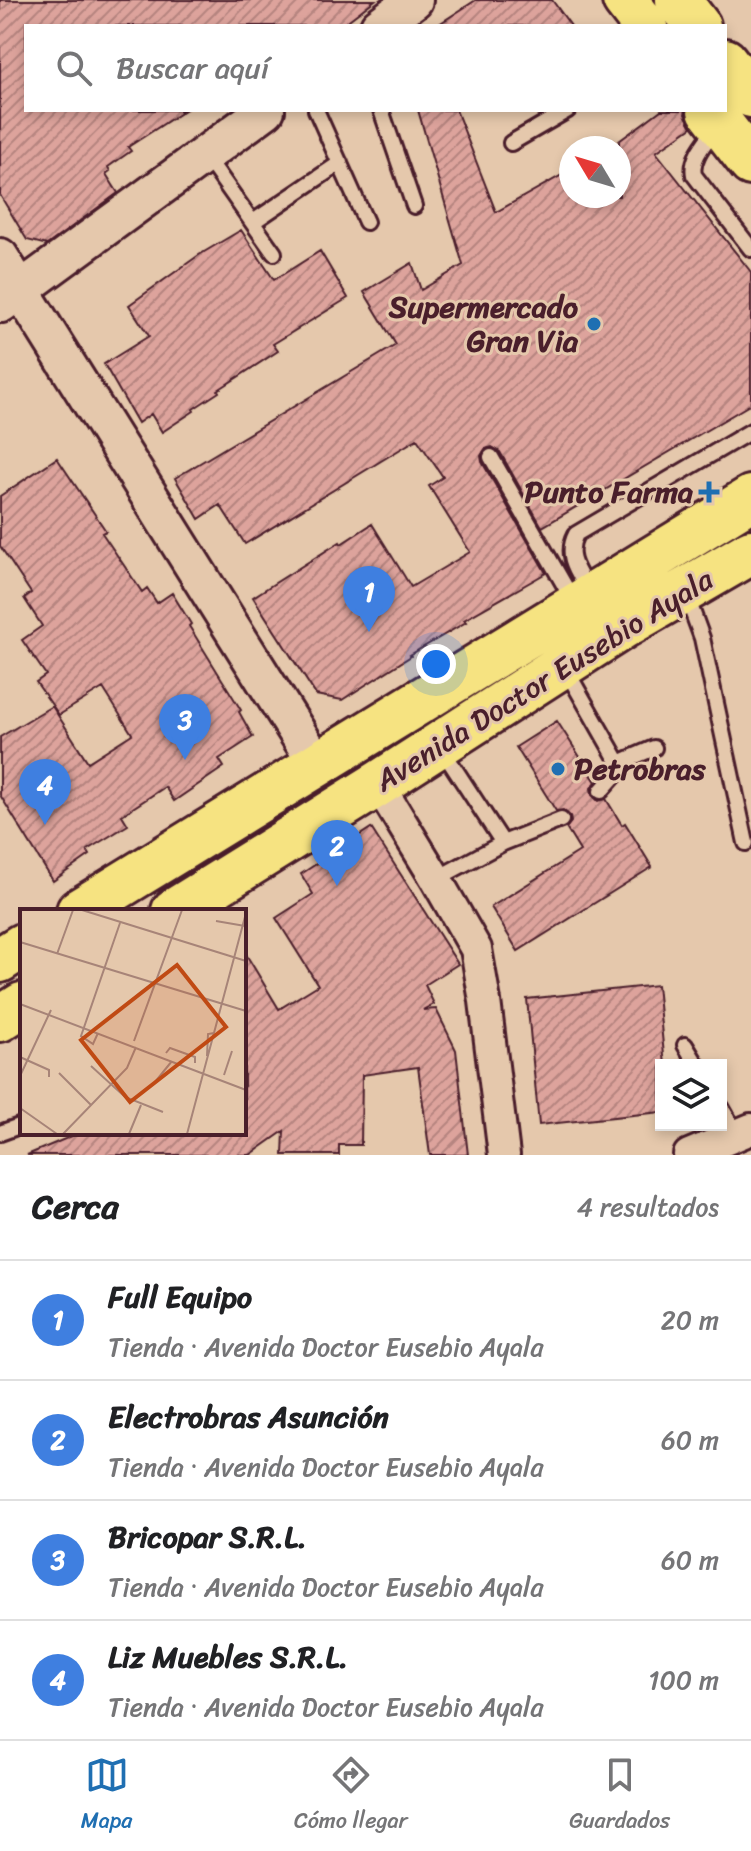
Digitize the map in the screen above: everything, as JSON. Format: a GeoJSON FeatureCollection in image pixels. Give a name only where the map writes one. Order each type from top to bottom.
{"type":"FeatureCollection","features":[{"type":"Feature","properties":{"kind":"main road"},"geometry":{"type":"LineString","coordinates":[[625,0],[643,24]]}},
{"type":"Feature","properties":{"kind":"main road"},"geometry":{"type":"LineString","coordinates":[[678,0],[696,24]]}},
{"type":"Feature","properties":{"kind":"main road"},"geometry":{"type":"LineString","coordinates":[[733,91],[751,163]]}},
{"type":"Feature","properties":{"kind":"main road","name":"Avenida Doctor Eusebio Ayala"},"geometry":{"type":"LineString","coordinates":[[82,909],[751,498]]}},
{"type":"Feature","properties":{"kind":"main road","name":"Avenida Doctor Eusebio Ayala"},"geometry":{"type":"LineString","coordinates":[[177,909],[563,665],[751,552]]}},
{"type":"Feature","properties":{"kind":"main road"},"geometry":{"type":"LineString","coordinates":[[0,960],[20,947]]}},
{"type":"Feature","properties":{"kind":"main road"},"geometry":{"type":"LineString","coordinates":[[0,1019],[20,1006]]}},
{"type":"Feature","properties":{"kind":"street"},"geometry":{"type":"LineString","coordinates":[[10,298],[263,112]]}},
{"type":"Feature","properties":{"kind":"street"},"geometry":{"type":"LineString","coordinates":[[0,257],[10,298],[317,764]]}},
{"type":"Feature","properties":{"kind":"street"},"geometry":{"type":"LineString","coordinates":[[378,784],[476,949],[504,1155]]}},
{"type":"Feature","properties":{"kind":"street"},"geometry":{"type":"LineString","coordinates":[[689,1155],[744,1132]]}},
{"type":"Feature","properties":{"kind":"lane"},"geometry":{"type":"LineString","coordinates":[[317,112],[366,222]]}},
{"type":"Feature","properties":{"kind":"lane"},"geometry":{"type":"LineString","coordinates":[[382,112],[414,206]]}},
{"type":"Feature","properties":{"kind":"lane"},"geometry":{"type":"LineString","coordinates":[[511,143],[565,112]]}},
{"type":"Feature","properties":{"kind":"lane"},"geometry":{"type":"LineString","coordinates":[[721,112],[692,168],[694,175],[751,249]]}},
{"type":"Feature","properties":{"kind":"lane"},"geometry":{"type":"LineString","coordinates":[[205,155],[274,253]]}},
{"type":"Feature","properties":{"kind":"lane"},"geometry":{"type":"LineString","coordinates":[[253,222],[340,163]]}},
{"type":"Feature","properties":{"kind":"lane"},"geometry":{"type":"LineString","coordinates":[[584,601],[571,557],[571,545],[576,534],[751,431]]}},
{"type":"Feature","properties":{"kind":"lane"},"geometry":{"type":"LineString","coordinates":[[491,457],[550,562],[584,601]]}},
{"type":"Feature","properties":{"kind":"lane"},"geometry":{"type":"LineString","coordinates":[[684,590],[702,638],[746,843]]}},
{"type":"Feature","properties":{"kind":"lane"},"geometry":{"type":"LineString","coordinates":[[563,665],[619,763],[618,772],[601,791]]}},
{"type":"Feature","properties":{"kind":"lane"},"geometry":{"type":"LineString","coordinates":[[439,744],[503,843]]}},
{"type":"Feature","properties":{"kind":"lane"},"geometry":{"type":"LineString","coordinates":[[619,763],[654,748]]}},
{"type":"Feature","properties":{"kind":"lane"},"geometry":{"type":"LineString","coordinates":[[436,879],[503,843],[561,820]]}},
{"type":"Feature","properties":{"kind":"lane"},"geometry":{"type":"LineString","coordinates":[[685,1045],[693,1059]]}},
{"type":"Feature","properties":{"kind":"lane"},"geometry":{"type":"LineString","coordinates":[[727,1114],[744,1132]]}},
{"type":"Feature","properties":{"kind":"lane"},"geometry":{"type":"LineString","coordinates":[[0,1133],[20,1126]]}},
{"type":"Feature","properties":{"kind":"building"},"geometry":{"type":"Polygon","coordinates":[[[0,0],[375,0],[344,24],[24,24],[24,112],[182,112],[128,147],[131,151],[108,167],[110,171],[106,174],[118,193],[47,245],[27,240],[0,195],[0,0]]]}},
{"type":"Feature","properties":{"kind":"building"},"geometry":{"type":"Polygon","coordinates":[[[476,0],[552,0],[570,24],[439,24],[476,0]]]}},
{"type":"Feature","properties":{"kind":"building"},"geometry":{"type":"Polygon","coordinates":[[[419,112],[457,112],[496,212],[559,177],[559,208],[631,208],[631,136],[626,136],[658,112],[686,112],[692,127],[656,152],[751,272],[751,404],[542,527],[500,452],[492,447],[485,449],[482,462],[546,573],[464,620],[466,622],[342,700],[316,695],[253,597],[372,524],[411,587],[470,552],[429,486],[443,477],[417,439],[245,544],[220,505],[199,519],[175,478],[396,345],[364,292],[412,263],[421,290],[463,265],[419,112]]]}},
{"type":"Feature","properties":{"kind":"building"},"geometry":{"type":"Polygon","coordinates":[[[241,230],[274,280],[320,251],[348,298],[273,344],[278,351],[162,432],[151,414],[138,423],[104,364],[149,336],[129,305],[199,255],[241,230]]]}},
{"type":"Feature","properties":{"kind":"building"},"geometry":{"type":"Polygon","coordinates":[[[57,458],[142,592],[147,588],[157,603],[172,593],[241,710],[239,712],[253,737],[219,759],[224,767],[174,801],[165,787],[122,815],[128,825],[87,850],[90,855],[53,881],[0,795],[0,737],[52,706],[88,762],[132,734],[103,688],[59,715],[36,682],[46,675],[22,640],[42,626],[24,598],[31,593],[0,546],[0,496],[57,458]]]}},
{"type":"Feature","properties":{"kind":"building"},"geometry":{"type":"Polygon","coordinates":[[[557,721],[596,782],[591,788],[592,795],[598,801],[606,799],[652,867],[518,951],[491,907],[580,851],[566,828],[571,822],[570,816],[563,810],[556,811],[516,747],[557,721]]]}},
{"type":"Feature","properties":{"kind":"building"},"geometry":{"type":"Polygon","coordinates":[[[371,828],[458,964],[425,985],[434,1004],[423,1010],[436,1009],[456,1050],[468,1155],[430,1155],[418,1067],[362,1075],[361,1145],[339,1145],[339,1155],[283,1155],[284,1131],[250,1155],[27,1155],[74,1135],[246,1135],[246,954],[279,1009],[318,985],[276,918],[313,894],[301,874],[371,828]]]}},
{"type":"Feature","properties":{"kind":"building"},"geometry":{"type":"Polygon","coordinates":[[[657,985],[664,1059],[655,1059],[655,1113],[539,1125],[527,999],[657,985]]]}},
{"type":"Feature","properties":{"kind":"place","name":"Supermercado Gran Via"},"geometry":{"type":"Point","coordinates":[594,324]}},
{"type":"Feature","properties":{"kind":"place","name":"Punto Farma"},"geometry":{"type":"Point","coordinates":[709,492]}},
{"type":"Feature","properties":{"kind":"place","name":"Full Equipo"},"geometry":{"type":"Point","coordinates":[369,632]}},
{"type":"Feature","properties":{"kind":"place","name":"Bricopar S.R.L."},"geometry":{"type":"Point","coordinates":[185,760]}},
{"type":"Feature","properties":{"kind":"place","name":"Petrobras"},"geometry":{"type":"Point","coordinates":[558,769]}},
{"type":"Feature","properties":{"kind":"place","name":"Liz Muebles S.R.L."},"geometry":{"type":"Point","coordinates":[45,825]}},
{"type":"Feature","properties":{"kind":"place","name":"Electrobras Asunción"},"geometry":{"type":"Point","coordinates":[337,886]}}]}
